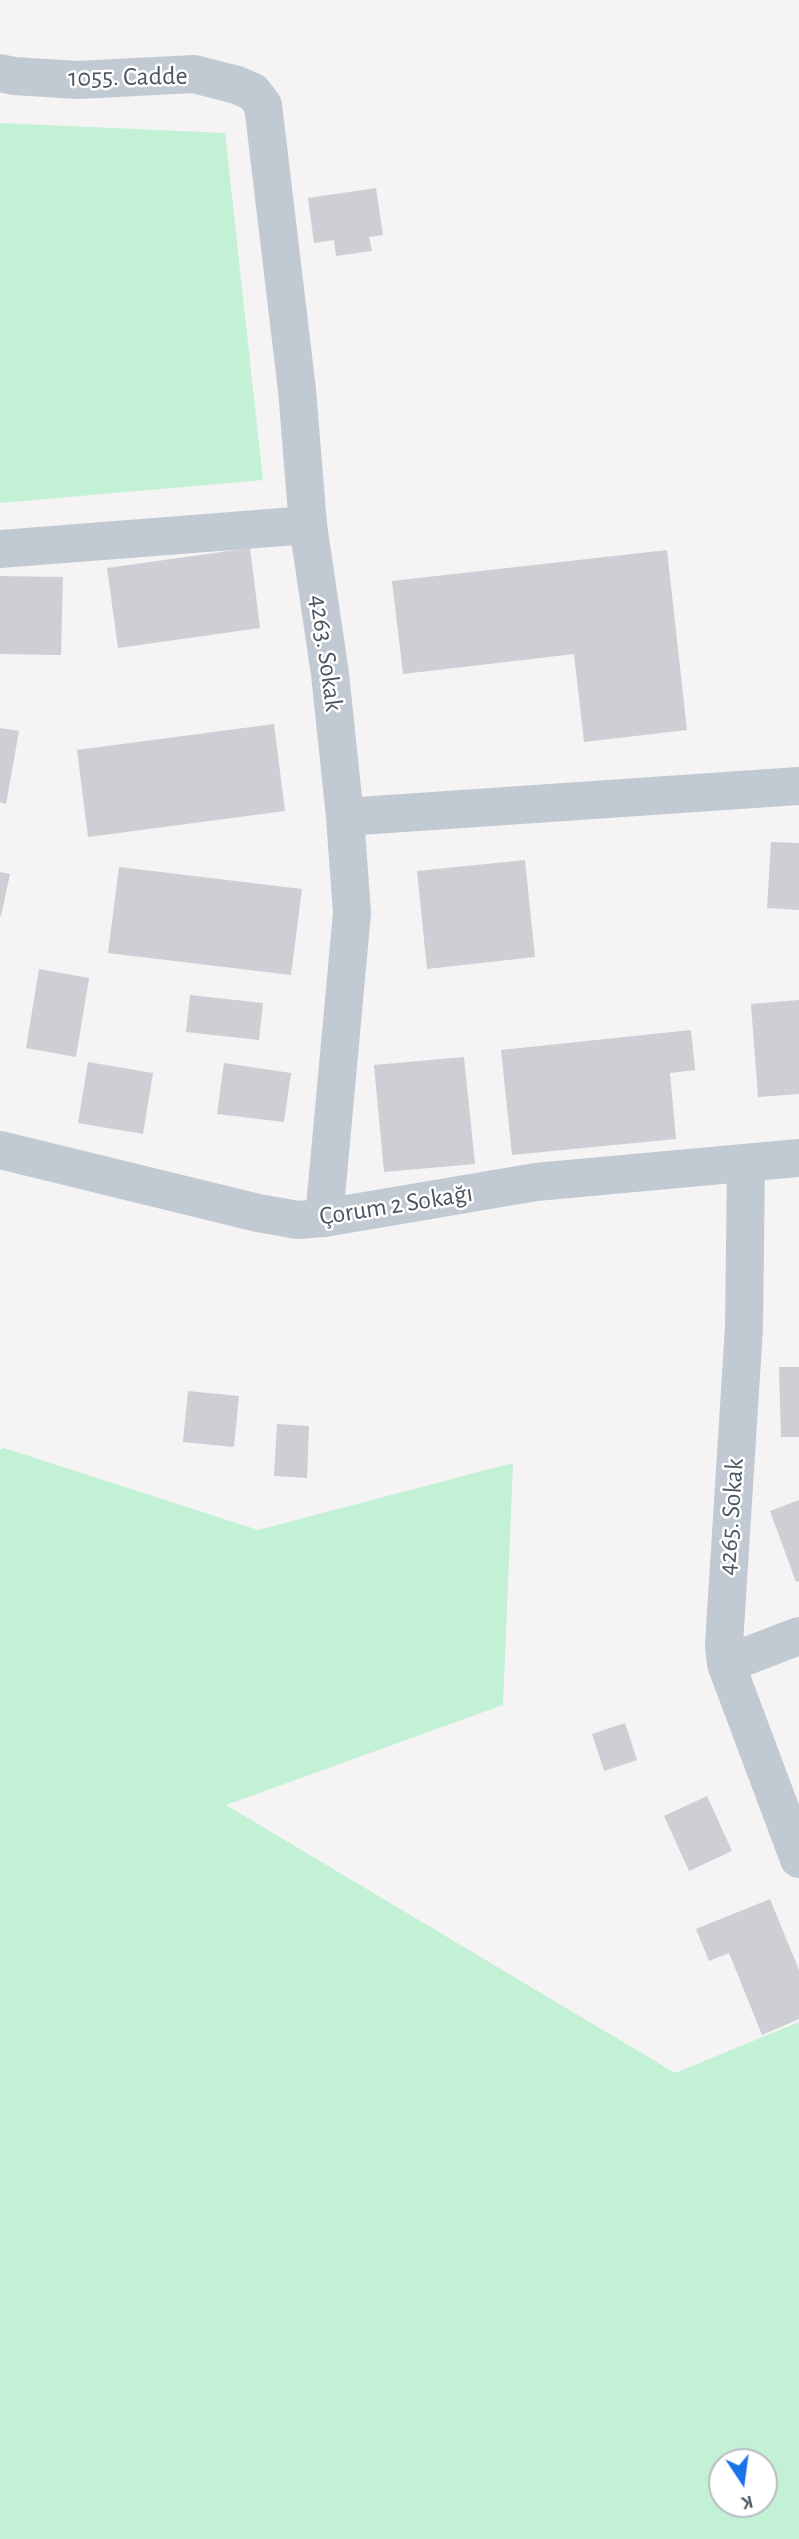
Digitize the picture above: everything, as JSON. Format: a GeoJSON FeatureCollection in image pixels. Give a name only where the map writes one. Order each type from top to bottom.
{"type":"FeatureCollection","features":[{"type":"Feature","properties":{"kind":"street","name":"1055. Cadde"},"geometry":{"type":"LineString","coordinates":[[0,73],[78,80],[194,74],[254,92]]}},
{"type":"Feature","properties":{"kind":"street","name":"4263. Sokak"},"geometry":{"type":"LineString","coordinates":[[254,92],[263,105],[297,390],[308,525],[330,674],[352,913],[324,1219]]}},
{"type":"Feature","properties":{"kind":"street"},"geometry":{"type":"LineString","coordinates":[[0,549],[308,525]]}},
{"type":"Feature","properties":{"kind":"street"},"geometry":{"type":"LineString","coordinates":[[345,817],[799,786]]}},
{"type":"Feature","properties":{"kind":"street","name":"Çorum 2 Sokağı"},"geometry":{"type":"LineString","coordinates":[[0,1150],[258,1213],[298,1220],[324,1219],[536,1182],[799,1158]]}},
{"type":"Feature","properties":{"kind":"street","name":"4265. Sokak"},"geometry":{"type":"LineString","coordinates":[[746,1163],[744,1328],[725,1622],[726,1664],[799,1859]]}},
{"type":"Feature","properties":{"kind":"street"},"geometry":{"type":"LineString","coordinates":[[726,1664],[799,1636]]}},
{"type":"Feature","properties":{"kind":"green space"},"geometry":{"type":"Polygon","coordinates":[[[0,123],[225,133],[263,480],[0,503],[0,123]]]}},
{"type":"Feature","properties":{"kind":"green space"},"geometry":{"type":"Polygon","coordinates":[[[4,1448],[258,1530],[513,1463],[503,1705],[226,1805],[675,2073],[799,2022],[799,2539],[0,2539],[0,1450],[4,1448]]]}},
{"type":"Feature","properties":{"kind":"building"},"geometry":{"type":"Polygon","coordinates":[[[376,188],[383,235],[369,237],[372,251],[336,256],[334,240],[314,243],[308,198],[376,188]]]}},
{"type":"Feature","properties":{"kind":"building"},"geometry":{"type":"Polygon","coordinates":[[[250,548],[260,628],[118,648],[107,568],[250,548]]]}},
{"type":"Feature","properties":{"kind":"building"},"geometry":{"type":"Polygon","coordinates":[[[667,550],[687,730],[584,742],[574,654],[403,674],[392,581],[667,550]]]}},
{"type":"Feature","properties":{"kind":"building"},"geometry":{"type":"Polygon","coordinates":[[[0,576],[63,577],[61,655],[0,654],[0,576]]]}},
{"type":"Feature","properties":{"kind":"building"},"geometry":{"type":"Polygon","coordinates":[[[274,724],[285,811],[88,837],[77,750],[274,724]]]}},
{"type":"Feature","properties":{"kind":"building"},"geometry":{"type":"Polygon","coordinates":[[[0,728],[19,731],[6,804],[0,802],[0,728]]]}},
{"type":"Feature","properties":{"kind":"building"},"geometry":{"type":"Polygon","coordinates":[[[771,842],[799,843],[799,910],[767,908],[771,842]]]}},
{"type":"Feature","properties":{"kind":"building"},"geometry":{"type":"Polygon","coordinates":[[[525,860],[535,957],[427,969],[417,871],[525,860]]]}},
{"type":"Feature","properties":{"kind":"building"},"geometry":{"type":"Polygon","coordinates":[[[119,867],[302,889],[291,975],[108,953],[119,867]]]}},
{"type":"Feature","properties":{"kind":"building"},"geometry":{"type":"Polygon","coordinates":[[[0,872],[10,874],[1,916],[0,916],[0,872]]]}},
{"type":"Feature","properties":{"kind":"building"},"geometry":{"type":"Polygon","coordinates":[[[39,969],[89,978],[76,1057],[26,1048],[39,969]]]}},
{"type":"Feature","properties":{"kind":"building"},"geometry":{"type":"Polygon","coordinates":[[[190,995],[263,1003],[259,1040],[186,1032],[190,995]]]}},
{"type":"Feature","properties":{"kind":"building"},"geometry":{"type":"Polygon","coordinates":[[[799,1000],[799,1094],[758,1097],[751,1004],[799,1000]]]}},
{"type":"Feature","properties":{"kind":"building"},"geometry":{"type":"Polygon","coordinates":[[[691,1030],[695,1070],[670,1073],[676,1139],[512,1155],[501,1050],[691,1030]]]}},
{"type":"Feature","properties":{"kind":"building"},"geometry":{"type":"Polygon","coordinates":[[[464,1057],[475,1164],[384,1172],[374,1065],[464,1057]]]}},
{"type":"Feature","properties":{"kind":"building"},"geometry":{"type":"Polygon","coordinates":[[[88,1062],[153,1073],[143,1134],[78,1123],[88,1062]]]}},
{"type":"Feature","properties":{"kind":"building"},"geometry":{"type":"Polygon","coordinates":[[[224,1063],[291,1073],[284,1122],[217,1114],[224,1063]]]}},
{"type":"Feature","properties":{"kind":"building"},"geometry":{"type":"Polygon","coordinates":[[[779,1367],[799,1367],[799,1437],[781,1437],[779,1367]]]}},
{"type":"Feature","properties":{"kind":"building"},"geometry":{"type":"Polygon","coordinates":[[[188,1391],[239,1396],[234,1447],[183,1442],[188,1391]]]}},
{"type":"Feature","properties":{"kind":"building"},"geometry":{"type":"Polygon","coordinates":[[[277,1424],[309,1426],[307,1478],[274,1476],[277,1424]]]}},
{"type":"Feature","properties":{"kind":"building"},"geometry":{"type":"Polygon","coordinates":[[[799,1500],[799,1581],[796,1582],[770,1511],[799,1500]]]}},
{"type":"Feature","properties":{"kind":"building"},"geometry":{"type":"Polygon","coordinates":[[[625,1723],[637,1760],[604,1771],[592,1734],[625,1723]]]}},
{"type":"Feature","properties":{"kind":"building"},"geometry":{"type":"Polygon","coordinates":[[[707,1796],[732,1851],[689,1871],[664,1816],[707,1796]]]}},
{"type":"Feature","properties":{"kind":"building"},"geometry":{"type":"Polygon","coordinates":[[[770,1899],[799,1970],[799,2019],[762,2035],[729,1953],[709,1961],[696,1929],[770,1899]]]}}]}
